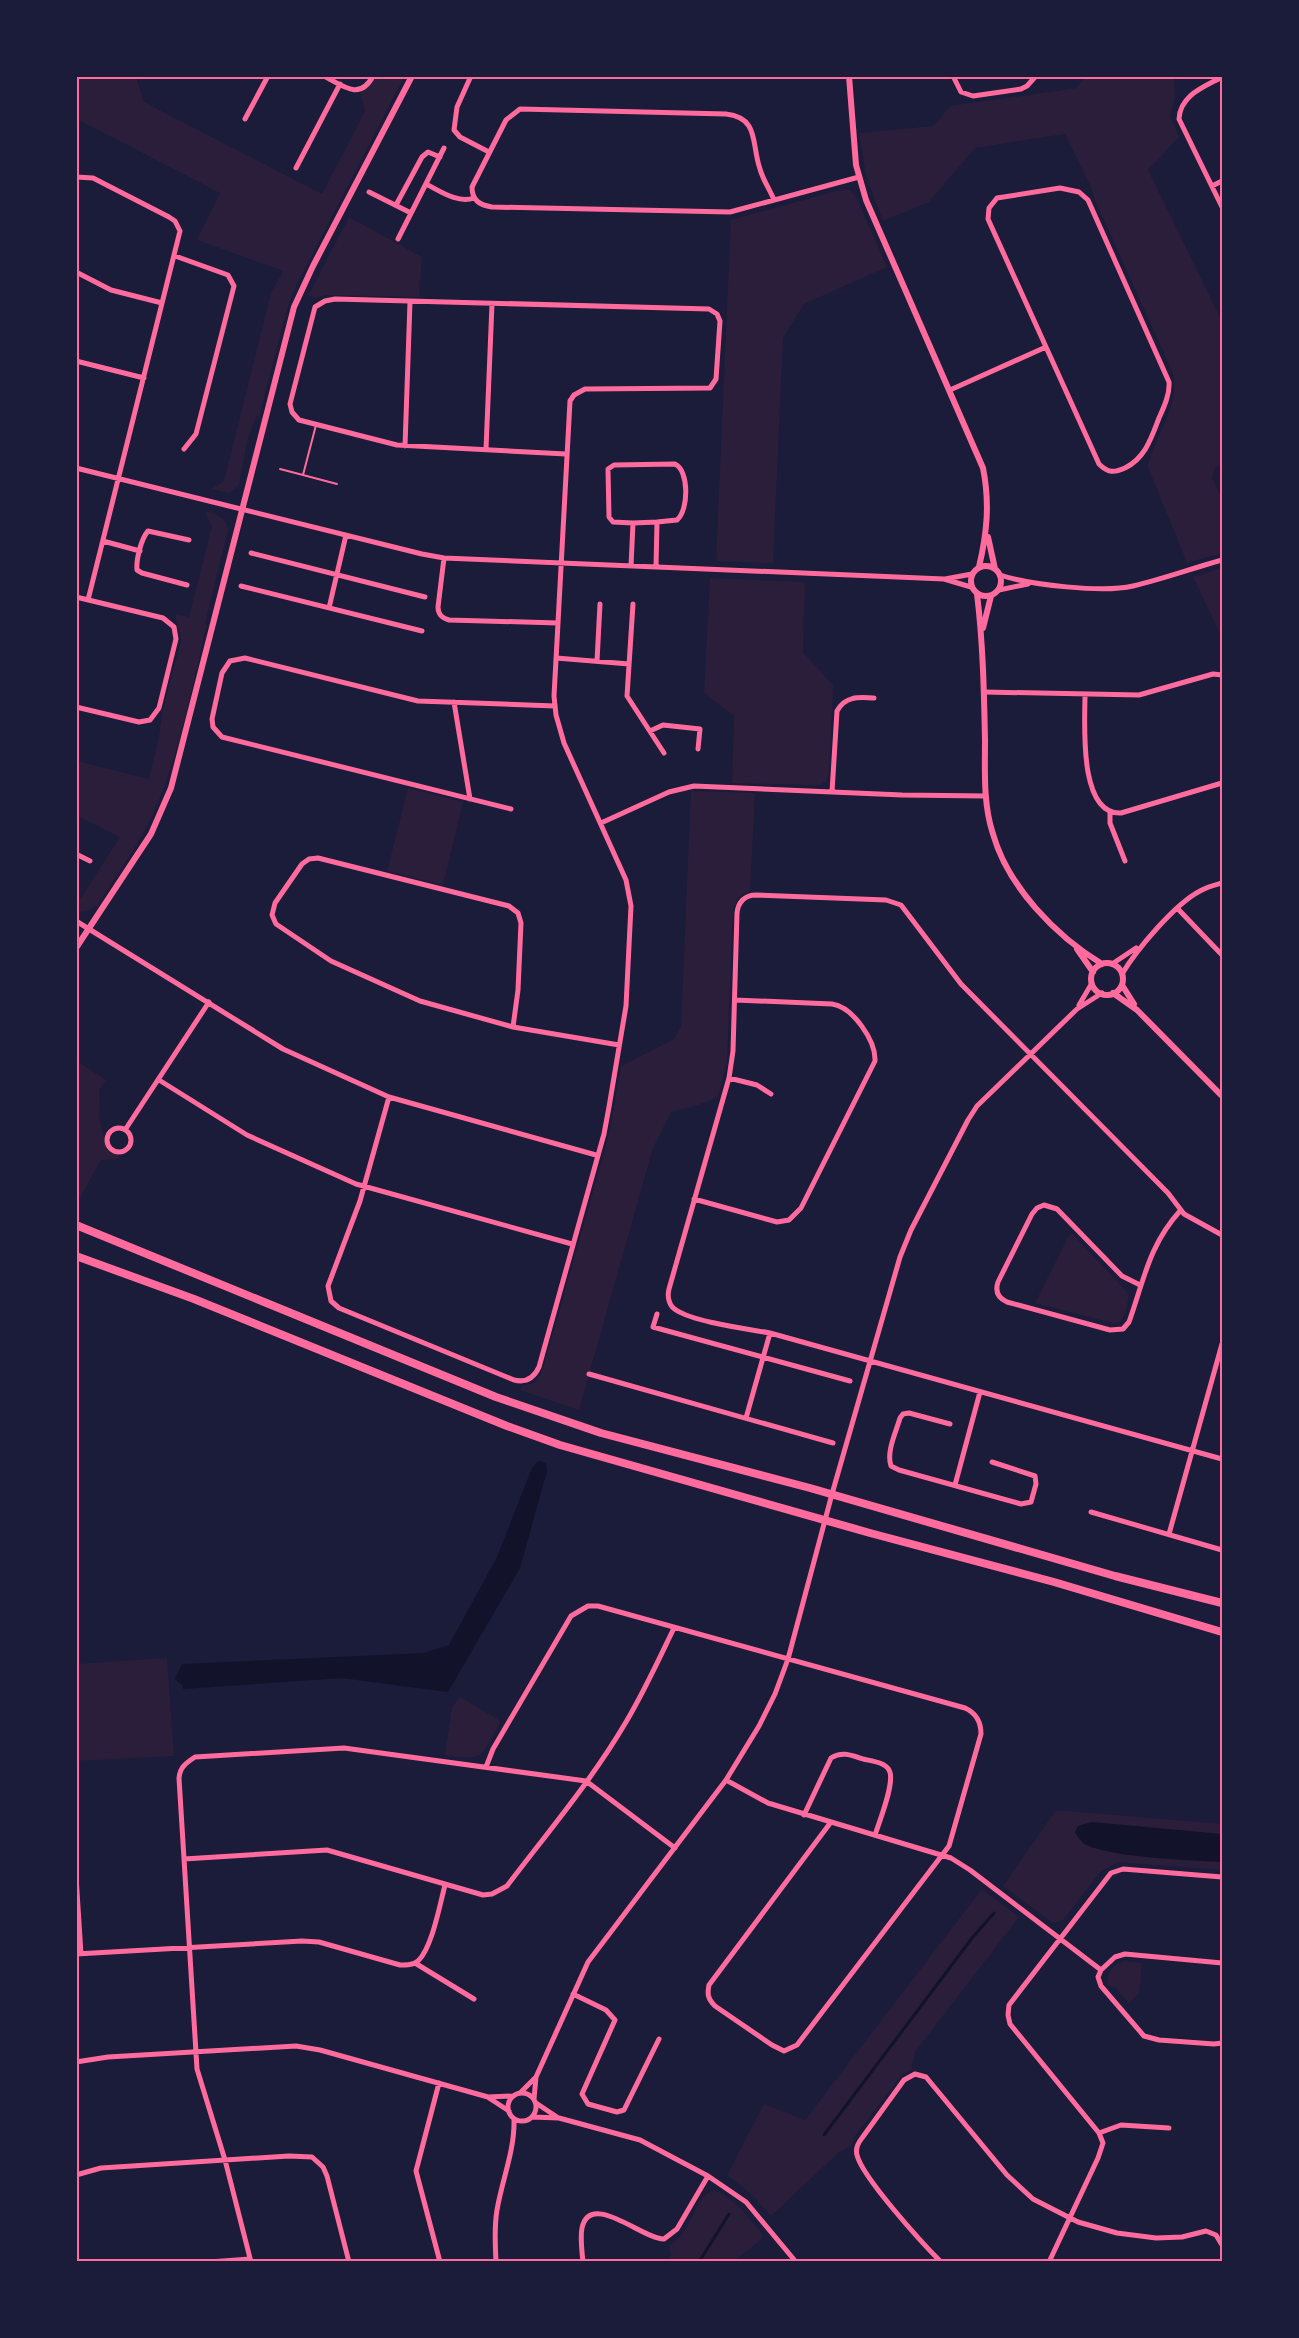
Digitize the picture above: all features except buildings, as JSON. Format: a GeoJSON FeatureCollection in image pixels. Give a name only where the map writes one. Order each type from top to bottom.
{"type":"FeatureCollection","features":[{"type":"Feature","properties":{"kind":"main road"},"geometry":{"type":"LineString","coordinates":[[76,1225],[511,1402],[601,1433],[832,1494],[1046,1557],[1222,1603]]}},
{"type":"Feature","properties":{"kind":"main road"},"geometry":{"type":"LineString","coordinates":[[76,1256],[204,1303],[515,1430],[560,1445],[1054,1582],[1222,1632]]}},
{"type":"Feature","properties":{"kind":"street"},"geometry":{"type":"LineString","coordinates":[[245,119],[268,76]]}},
{"type":"Feature","properties":{"kind":"street"},"geometry":{"type":"LineString","coordinates":[[324,76],[349,89],[360,90],[366,88],[373,76]]}},
{"type":"Feature","properties":{"kind":"street"},"geometry":{"type":"LineString","coordinates":[[76,948],[151,834],[171,788],[285,341],[299,295],[412,76]]}},
{"type":"Feature","properties":{"kind":"street"},"geometry":{"type":"LineString","coordinates":[[471,76],[457,107],[454,130],[460,137],[489,152]]}},
{"type":"Feature","properties":{"kind":"street"},"geometry":{"type":"LineString","coordinates":[[849,76],[852,133],[859,177],[871,212],[983,468],[988,496],[987,533],[980,567]]}},
{"type":"Feature","properties":{"kind":"street"},"geometry":{"type":"LineString","coordinates":[[953,76],[961,92],[973,96],[1021,89],[1036,76]]}},
{"type":"Feature","properties":{"kind":"street"},"geometry":{"type":"LineString","coordinates":[[1222,77],[1191,94],[1179,111],[1179,119],[1222,207]]}},
{"type":"Feature","properties":{"kind":"street"},"geometry":{"type":"LineString","coordinates":[[296,168],[340,84]]}},
{"type":"Feature","properties":{"kind":"street"},"geometry":{"type":"LineString","coordinates":[[774,200],[760,169],[751,128],[743,117],[738,115],[526,108],[515,111],[506,120],[474,182],[472,192],[474,198],[482,205],[492,207],[730,212],[859,177]]}},
{"type":"Feature","properties":{"kind":"street"},"geometry":{"type":"LineString","coordinates":[[398,239],[444,148]]}},
{"type":"Feature","properties":{"kind":"street"},"geometry":{"type":"LineString","coordinates":[[396,206],[422,157],[428,152],[440,157]]}},
{"type":"Feature","properties":{"kind":"street"},"geometry":{"type":"LineString","coordinates":[[76,177],[93,178],[175,221],[180,231],[88,600]]}},
{"type":"Feature","properties":{"kind":"street"},"geometry":{"type":"LineString","coordinates":[[1212,186],[1222,181]]}},
{"type":"Feature","properties":{"kind":"street"},"geometry":{"type":"LineString","coordinates":[[426,184],[456,199],[474,198]]}},
{"type":"Feature","properties":{"kind":"street"},"geometry":{"type":"LineString","coordinates":[[1060,188],[1070,189],[1079,192],[1088,200],[1169,382],[1166,401],[1151,438],[1142,456],[1134,463],[1115,472],[1105,470],[1099,464],[1046,347],[988,213],[993,201],[1002,196],[1060,188]]}},
{"type":"Feature","properties":{"kind":"street"},"geometry":{"type":"LineString","coordinates":[[369,192],[411,213]]}},
{"type":"Feature","properties":{"kind":"street"},"geometry":{"type":"LineString","coordinates":[[175,256],[228,275],[234,286],[196,434],[184,449]]}},
{"type":"Feature","properties":{"kind":"street"},"geometry":{"type":"LineString","coordinates":[[76,272],[111,290],[162,303]]}},
{"type":"Feature","properties":{"kind":"street"},"geometry":{"type":"LineString","coordinates":[[389,1096],[363,1186],[328,1286],[328,1296],[339,1308],[514,1380],[529,1379],[539,1367],[596,1155],[604,1134],[626,1006],[631,906],[626,880],[560,734],[555,706],[570,401],[581,390],[703,390],[713,386],[716,379],[719,317],[709,309],[335,300],[325,301],[315,307],[290,404],[292,412],[299,420],[405,446],[566,454]]}},
{"type":"Feature","properties":{"kind":"street"},"geometry":{"type":"LineString","coordinates":[[405,446],[410,302]]}},
{"type":"Feature","properties":{"kind":"street"},"geometry":{"type":"LineString","coordinates":[[486,449],[492,304]]}},
{"type":"Feature","properties":{"kind":"street"},"geometry":{"type":"LineString","coordinates":[[950,390],[1046,347]]}},
{"type":"Feature","properties":{"kind":"street"},"geometry":{"type":"LineString","coordinates":[[76,361],[144,378]]}},
{"type":"Feature","properties":{"kind":"street"},"geometry":{"type":"LineString","coordinates":[[675,464],[681,468],[684,476],[685,502],[682,515],[677,520],[657,522],[633,524],[613,522],[609,517],[607,471],[614,465],[675,464]]}},
{"type":"Feature","properties":{"kind":"street"},"geometry":{"type":"LineString","coordinates":[[76,468],[444,558],[944,579],[972,574],[980,567],[987,566],[995,569]]}},
{"type":"Feature","properties":{"kind":"street"},"geometry":{"type":"LineString","coordinates":[[656,567],[657,522]]}},
{"type":"Feature","properties":{"kind":"street"},"geometry":{"type":"LineString","coordinates":[[631,566],[633,524]]}},
{"type":"Feature","properties":{"kind":"street"},"geometry":{"type":"LineString","coordinates":[[188,585],[139,572],[136,565],[145,535],[151,530],[189,540]]}},
{"type":"Feature","properties":{"kind":"street"},"geometry":{"type":"LineString","coordinates":[[987,533],[995,569],[1000,575],[999,590]]}},
{"type":"Feature","properties":{"kind":"street"},"geometry":{"type":"LineString","coordinates":[[329,608],[346,535]]}},
{"type":"Feature","properties":{"kind":"street"},"geometry":{"type":"LineString","coordinates":[[103,541],[140,551]]}},
{"type":"Feature","properties":{"kind":"street"},"geometry":{"type":"LineString","coordinates":[[251,553],[425,597]]}},
{"type":"Feature","properties":{"kind":"street"},"geometry":{"type":"LineString","coordinates":[[444,558],[438,607],[439,614],[443,618],[558,623]]}},
{"type":"Feature","properties":{"kind":"street"},"geometry":{"type":"LineString","coordinates":[[1000,575],[1033,584],[1114,589],[1222,560]]}},
{"type":"Feature","properties":{"kind":"street"},"geometry":{"type":"LineString","coordinates":[[971,587],[972,574]]}},
{"type":"Feature","properties":{"kind":"street"},"geometry":{"type":"LineString","coordinates":[[944,579],[971,587],[977,594],[982,631],[986,796],[993,837],[1009,872],[1028,897],[1071,941],[1093,972],[1092,983],[1077,1009]]}},
{"type":"Feature","properties":{"kind":"street"},"geometry":{"type":"LineString","coordinates":[[982,631],[991,596],[999,590],[1033,584]]}},
{"type":"Feature","properties":{"kind":"street"},"geometry":{"type":"LineString","coordinates":[[241,586],[422,631]]}},
{"type":"Feature","properties":{"kind":"street"},"geometry":{"type":"LineString","coordinates":[[977,594],[991,596]]}},
{"type":"Feature","properties":{"kind":"street"},"geometry":{"type":"LineString","coordinates":[[76,597],[163,618],[174,627],[176,639],[159,708],[150,720],[138,722],[76,706]]}},
{"type":"Feature","properties":{"kind":"street"},"geometry":{"type":"LineString","coordinates":[[597,661],[600,604]]}},
{"type":"Feature","properties":{"kind":"street"},"geometry":{"type":"LineString","coordinates":[[633,604],[627,696],[664,753]]}},
{"type":"Feature","properties":{"kind":"street"},"geometry":{"type":"LineString","coordinates":[[511,809],[227,738],[219,734],[212,723],[212,714],[224,669],[230,661],[240,658],[406,699],[555,706]]}},
{"type":"Feature","properties":{"kind":"street"},"geometry":{"type":"LineString","coordinates":[[556,658],[629,664]]}},
{"type":"Feature","properties":{"kind":"street"},"geometry":{"type":"LineString","coordinates":[[984,692],[1139,696],[1213,674],[1222,675]]}},
{"type":"Feature","properties":{"kind":"street"},"geometry":{"type":"LineString","coordinates":[[1085,695],[1086,768],[1100,802],[1110,811],[1121,813],[1222,783]]}},
{"type":"Feature","properties":{"kind":"street"},"geometry":{"type":"LineString","coordinates":[[832,792],[837,711],[851,698],[874,698]]}},
{"type":"Feature","properties":{"kind":"street"},"geometry":{"type":"LineString","coordinates":[[454,702],[470,799]]}},
{"type":"Feature","properties":{"kind":"street"},"geometry":{"type":"LineString","coordinates":[[650,730],[663,725],[700,729],[698,749]]}},
{"type":"Feature","properties":{"kind":"street"},"geometry":{"type":"LineString","coordinates":[[601,824],[669,792],[697,786],[986,796]]}},
{"type":"Feature","properties":{"kind":"street"},"geometry":{"type":"LineString","coordinates":[[1110,811],[1110,824],[1125,861]]}},
{"type":"Feature","properties":{"kind":"street"},"geometry":{"type":"LineString","coordinates":[[76,854],[90,861]]}},
{"type":"Feature","properties":{"kind":"street"},"geometry":{"type":"LineString","coordinates":[[513,1027],[519,990],[521,923],[518,913],[509,906],[318,858],[302,864],[275,903],[272,915],[276,924],[331,962],[420,1001],[513,1027],[620,1045]]}},
{"type":"Feature","properties":{"kind":"street"},"geometry":{"type":"LineString","coordinates":[[1071,941],[1102,964],[1112,964],[1145,941],[1199,891],[1222,883]]}},
{"type":"Feature","properties":{"kind":"street"},"geometry":{"type":"LineString","coordinates":[[1222,1235],[1180,1211],[1168,1193],[961,984],[905,909],[891,901],[756,895],[744,898],[739,905],[733,1051],[729,1078],[669,1289],[670,1304],[681,1313],[770,1333],[1222,1459]]}},
{"type":"Feature","properties":{"kind":"street"},"geometry":{"type":"LineString","coordinates":[[1178,909],[1222,955]]}},
{"type":"Feature","properties":{"kind":"street"},"geometry":{"type":"LineString","coordinates":[[76,921],[283,1049],[389,1096],[596,1155]]}},
{"type":"Feature","properties":{"kind":"street"},"geometry":{"type":"LineString","coordinates":[[1137,1010],[1122,984],[1122,974],[1145,941]]}},
{"type":"Feature","properties":{"kind":"street"},"geometry":{"type":"LineString","coordinates":[[1093,972],[1102,964]]}},
{"type":"Feature","properties":{"kind":"street"},"geometry":{"type":"LineString","coordinates":[[1112,964],[1122,974]]}},
{"type":"Feature","properties":{"kind":"street"},"geometry":{"type":"LineString","coordinates":[[1092,983],[1095,989],[1102,993],[1113,993],[1137,1010],[1222,1096]]}},
{"type":"Feature","properties":{"kind":"street"},"geometry":{"type":"LineString","coordinates":[[1113,993],[1122,984]]}},
{"type":"Feature","properties":{"kind":"street"},"geometry":{"type":"LineString","coordinates":[[76,2062],[108,2057],[296,2046],[320,2050],[488,2097],[513,2096],[520,2093],[536,2077],[588,1962],[726,1780],[759,1726],[788,1659],[832,1494],[905,1245],[963,1130],[982,1101],[1030,1053],[1077,1009],[1102,993]]}},
{"type":"Feature","properties":{"kind":"street"},"geometry":{"type":"LineString","coordinates":[[694,1199],[777,1222],[794,1217],[801,1208],[875,1061],[872,1042],[851,1014],[842,1007],[832,1004],[735,1000]]}},
{"type":"Feature","properties":{"kind":"street"},"geometry":{"type":"LineString","coordinates":[[125,1130],[209,1002]]}},
{"type":"Feature","properties":{"kind":"street"},"geometry":{"type":"LineString","coordinates":[[729,1078],[757,1085],[771,1094]]}},
{"type":"Feature","properties":{"kind":"street"},"geometry":{"type":"LineString","coordinates":[[159,1080],[247,1135],[363,1186],[572,1244]]}},
{"type":"Feature","properties":{"kind":"street"},"geometry":{"type":"LineString","coordinates":[[115,1129],[125,1130],[131,1140],[128,1147],[121,1151],[113,1150],[108,1144],[109,1134],[115,1129]]}},
{"type":"Feature","properties":{"kind":"street"},"geometry":{"type":"LineString","coordinates":[[1140,1285],[1122,1276],[1057,1209],[1044,1205],[1032,1214],[998,1282],[997,1289],[999,1296],[1006,1302],[1115,1330],[1123,1329],[1129,1322],[1154,1247],[1180,1211]]}},
{"type":"Feature","properties":{"kind":"street"},"geometry":{"type":"LineString","coordinates":[[657,1314],[652,1328],[850,1381]]}},
{"type":"Feature","properties":{"kind":"street"},"geometry":{"type":"LineString","coordinates":[[746,1418],[770,1333]]}},
{"type":"Feature","properties":{"kind":"street"},"geometry":{"type":"LineString","coordinates":[[1169,1534],[1220,1360],[1222,1344]]}},
{"type":"Feature","properties":{"kind":"street"},"geometry":{"type":"LineString","coordinates":[[589,1374],[834,1443]]}},
{"type":"Feature","properties":{"kind":"street"},"geometry":{"type":"LineString","coordinates":[[956,1485],[980,1392]]}},
{"type":"Feature","properties":{"kind":"street"},"geometry":{"type":"LineString","coordinates":[[950,1424],[909,1413],[903,1414],[889,1458],[890,1463],[894,1468],[1021,1504],[1031,1502],[1036,1484],[1035,1476],[992,1462]]}},
{"type":"Feature","properties":{"kind":"street"},"geometry":{"type":"LineString","coordinates":[[1090,1512],[1222,1550]]}},
{"type":"Feature","properties":{"kind":"street"},"geometry":{"type":"LineString","coordinates":[[486,1767],[493,1749],[571,1616],[588,1606],[598,1606],[965,1708],[978,1719],[981,1727],[978,1743],[949,1846],[797,2045],[784,2051],[715,2006],[708,1995],[709,1985],[831,1822]]}},
{"type":"Feature","properties":{"kind":"street"},"geometry":{"type":"LineString","coordinates":[[184,1859],[327,1850],[445,1885],[483,1895],[492,1894],[507,1886],[586,1781],[627,1720],[674,1628]]}},
{"type":"Feature","properties":{"kind":"street"},"geometry":{"type":"LineString","coordinates":[[209,2262],[250,2260],[225,2160],[200,2081],[196,2052],[179,1779],[180,1771],[186,1763],[195,1757],[344,1748],[586,1781],[675,1848]]}},
{"type":"Feature","properties":{"kind":"street"},"geometry":{"type":"LineString","coordinates":[[804,1815],[831,1758],[840,1753],[852,1755],[884,1765],[890,1773],[890,1784],[874,1835]]}},
{"type":"Feature","properties":{"kind":"street"},"geometry":{"type":"LineString","coordinates":[[726,1780],[768,1803],[943,1854],[970,1870],[1101,1970]]}},
{"type":"Feature","properties":{"kind":"street"},"geometry":{"type":"LineString","coordinates":[[1049,2262],[1101,2152],[1102,2143],[1099,2133],[1013,2028],[1008,2020],[1008,2010],[1012,2001],[1105,1879],[1114,1871],[1123,1869],[1222,1877]]}},
{"type":"Feature","properties":{"kind":"street"},"geometry":{"type":"LineString","coordinates":[[76,1876],[79,1954],[302,1941],[319,1942],[400,1965],[415,1963],[420,1959],[426,1947],[445,1885]]}},
{"type":"Feature","properties":{"kind":"street"},"geometry":{"type":"LineString","coordinates":[[1222,1963],[1125,1954],[1115,1957],[1101,1970],[1098,1977],[1101,1986],[1144,2036],[1159,2040],[1222,2043]]}},
{"type":"Feature","properties":{"kind":"street"},"geometry":{"type":"LineString","coordinates":[[415,1963],[474,1999]]}},
{"type":"Feature","properties":{"kind":"street"},"geometry":{"type":"LineString","coordinates":[[573,1994],[606,2010],[615,2022],[582,2094],[588,2104],[617,2112],[624,2110],[659,2039]]}},
{"type":"Feature","properties":{"kind":"street"},"geometry":{"type":"LineString","coordinates":[[941,2262],[871,2180],[857,2155],[857,2144],[904,2080],[911,2075],[919,2074],[926,2078],[1006,2175],[1033,2199],[1070,2218],[1139,2237],[1169,2238],[1211,2232],[1220,2239],[1222,2246]]}},
{"type":"Feature","properties":{"kind":"street"},"geometry":{"type":"LineString","coordinates":[[514,2136],[536,2111],[536,2077]]}},
{"type":"Feature","properties":{"kind":"street"},"geometry":{"type":"LineString","coordinates":[[439,2083],[416,2172],[440,2262]]}},
{"type":"Feature","properties":{"kind":"street"},"geometry":{"type":"LineString","coordinates":[[520,2093],[528,2094],[559,2118]]}},
{"type":"Feature","properties":{"kind":"street"},"geometry":{"type":"LineString","coordinates":[[509,2112],[509,2103],[513,2096]]}},
{"type":"Feature","properties":{"kind":"street"},"geometry":{"type":"LineString","coordinates":[[488,2097],[509,2112],[514,2119],[514,2136],[497,2210],[496,2262]]}},
{"type":"Feature","properties":{"kind":"street"},"geometry":{"type":"LineString","coordinates":[[532,2117],[559,2118],[640,2140],[708,2176],[746,2202],[796,2262]]}},
{"type":"Feature","properties":{"kind":"street"},"geometry":{"type":"LineString","coordinates":[[514,2119],[525,2121]]}},
{"type":"Feature","properties":{"kind":"street"},"geometry":{"type":"LineString","coordinates":[[1099,2133],[1121,2125],[1169,2128]]}},
{"type":"Feature","properties":{"kind":"street"},"geometry":{"type":"LineString","coordinates":[[76,2175],[100,2168],[312,2157],[318,2161],[327,2176],[350,2262]]}},
{"type":"Feature","properties":{"kind":"street"},"geometry":{"type":"LineString","coordinates":[[583,2262],[581,2232],[588,2218],[597,2214],[612,2216],[654,2238],[668,2237],[677,2229],[708,2176]]}},
{"type":"Feature","properties":{"kind":"lane"},"geometry":{"type":"LineString","coordinates":[[303,475],[316,425]]}},
{"type":"Feature","properties":{"kind":"lane"},"geometry":{"type":"LineString","coordinates":[[280,469],[337,484]]}},
{"type":"Feature","properties":{"kind":"shaded area"},"geometry":{"type":"Polygon","coordinates":[[[1085,76],[1174,77],[1175,97],[1170,116],[1179,137],[1148,170],[1222,321],[1222,464],[1215,468],[1212,478],[1222,499],[1222,553],[1187,563],[1148,467],[1151,454],[1170,410],[1174,386],[1173,373],[1091,187],[1065,134],[975,148],[929,202],[883,221],[866,176],[859,133],[934,126],[950,106],[1077,88],[1085,76]]]}},
{"type":"Feature","properties":{"kind":"shaded area"},"geometry":{"type":"Polygon","coordinates":[[[76,77],[136,77],[144,102],[322,194],[365,111],[360,91],[374,77],[404,77],[294,290],[259,417],[257,416],[248,437],[239,485],[230,493],[211,489],[224,481],[271,293],[283,271],[197,240],[220,193],[77,119],[76,77]]]}},
{"type":"Feature","properties":{"kind":"shaded area"},"geometry":{"type":"Polygon","coordinates":[[[843,189],[850,190],[856,197],[887,267],[804,304],[783,338],[773,563],[716,561],[731,220],[843,189]]]}},
{"type":"Feature","properties":{"kind":"shaded area"},"geometry":{"type":"Polygon","coordinates":[[[349,217],[422,257],[419,297],[325,295],[316,298],[308,296],[349,217]]]}},
{"type":"Feature","properties":{"kind":"shaded area"},"geometry":{"type":"Polygon","coordinates":[[[204,511],[223,519],[228,530],[190,696],[171,767],[148,824],[97,907],[94,906],[84,912],[77,911],[77,904],[120,837],[77,816],[77,761],[149,779],[159,737],[162,712],[181,641],[176,614],[189,617],[212,526],[204,511]]]}},
{"type":"Feature","properties":{"kind":"shaded area"},"geometry":{"type":"Polygon","coordinates":[[[1222,568],[1222,638],[1193,577],[1222,568]]]}},
{"type":"Feature","properties":{"kind":"shaded area"},"geometry":{"type":"Polygon","coordinates":[[[710,578],[805,582],[803,652],[833,685],[829,773],[826,781],[820,785],[732,783],[734,716],[704,693],[710,578]]]}},
{"type":"Feature","properties":{"kind":"shaded area"},"geometry":{"type":"Polygon","coordinates":[[[408,788],[463,802],[443,885],[387,871],[408,788]]]}},
{"type":"Feature","properties":{"kind":"shaded area"},"geometry":{"type":"Polygon","coordinates":[[[691,791],[755,793],[750,891],[738,898],[733,909],[727,1061],[718,1097],[671,1112],[653,1148],[579,1410],[520,1390],[521,1386],[534,1383],[542,1372],[609,1135],[621,1066],[674,1039],[681,1026],[691,791]]]}},
{"type":"Feature","properties":{"kind":"shaded area"},"geometry":{"type":"Polygon","coordinates":[[[77,1061],[106,1080],[99,1090],[100,1121],[106,1148],[118,1155],[119,1159],[101,1160],[77,1203],[77,1061]]]}},
{"type":"Feature","properties":{"kind":"shaded area"},"geometry":{"type":"Polygon","coordinates":[[[1072,1234],[1129,1294],[1126,1311],[1120,1322],[1113,1323],[1035,1303],[1069,1235],[1072,1234]]]}},
{"type":"Feature","properties":{"kind":"shaded area"},"geometry":{"type":"Polygon","coordinates":[[[538,1461],[546,1463],[547,1471],[520,1568],[448,1692],[342,1678],[183,1689],[183,1686],[175,1679],[182,1664],[424,1653],[449,1645],[497,1557],[532,1468],[538,1461]]]}},
{"type":"Feature","properties":{"kind":"shaded area"},"geometry":{"type":"Polygon","coordinates":[[[167,1658],[174,1756],[77,1761],[77,1664],[167,1658]]]}},
{"type":"Feature","properties":{"kind":"shaded area"},"geometry":{"type":"Polygon","coordinates":[[[460,1697],[501,1721],[486,1749],[476,1756],[445,1755],[452,1707],[460,1697]]]}},
{"type":"Feature","properties":{"kind":"shaded area"},"geometry":{"type":"Polygon","coordinates":[[[1056,1810],[1222,1824],[1222,1870],[1118,1862],[1101,1871],[1063,1920],[1053,1923],[1003,1886],[1056,1810]]]}},
{"type":"Feature","properties":{"kind":"shaded area"},"geometry":{"type":"Polygon","coordinates":[[[1092,1822],[1222,1834],[1222,1862],[1129,1855],[1094,1848],[1083,1843],[1075,1832],[1078,1826],[1092,1822]]]}},
{"type":"Feature","properties":{"kind":"shaded area"},"geometry":{"type":"Polygon","coordinates":[[[982,1889],[1019,1917],[915,2052],[911,2070],[902,2075],[854,2137],[851,2146],[839,2152],[771,2216],[751,2194],[727,2175],[764,2104],[805,2120],[982,1889]]]}},
{"type":"Feature","properties":{"kind":"shaded area"},"geometry":{"type":"Polygon","coordinates":[[[1124,1961],[1142,1963],[1139,1994],[1129,2003],[1114,1986],[1108,1986],[1110,1970],[1124,1961]]]}},
{"type":"Feature","properties":{"kind":"shaded area"},"geometry":{"type":"Polygon","coordinates":[[[711,2191],[725,2196],[740,2208],[763,2235],[762,2239],[734,2261],[667,2261],[671,2255],[669,2245],[682,2234],[699,2203],[711,2191]]]}},
{"type":"Feature","properties":{"kind":"waterway"},"geometry":{"type":"LineString","coordinates":[[824,2135],[972,1938],[994,1913]]}},
{"type":"Feature","properties":{"kind":"waterway"},"geometry":{"type":"LineString","coordinates":[[699,2262],[729,2214]]}}]}
